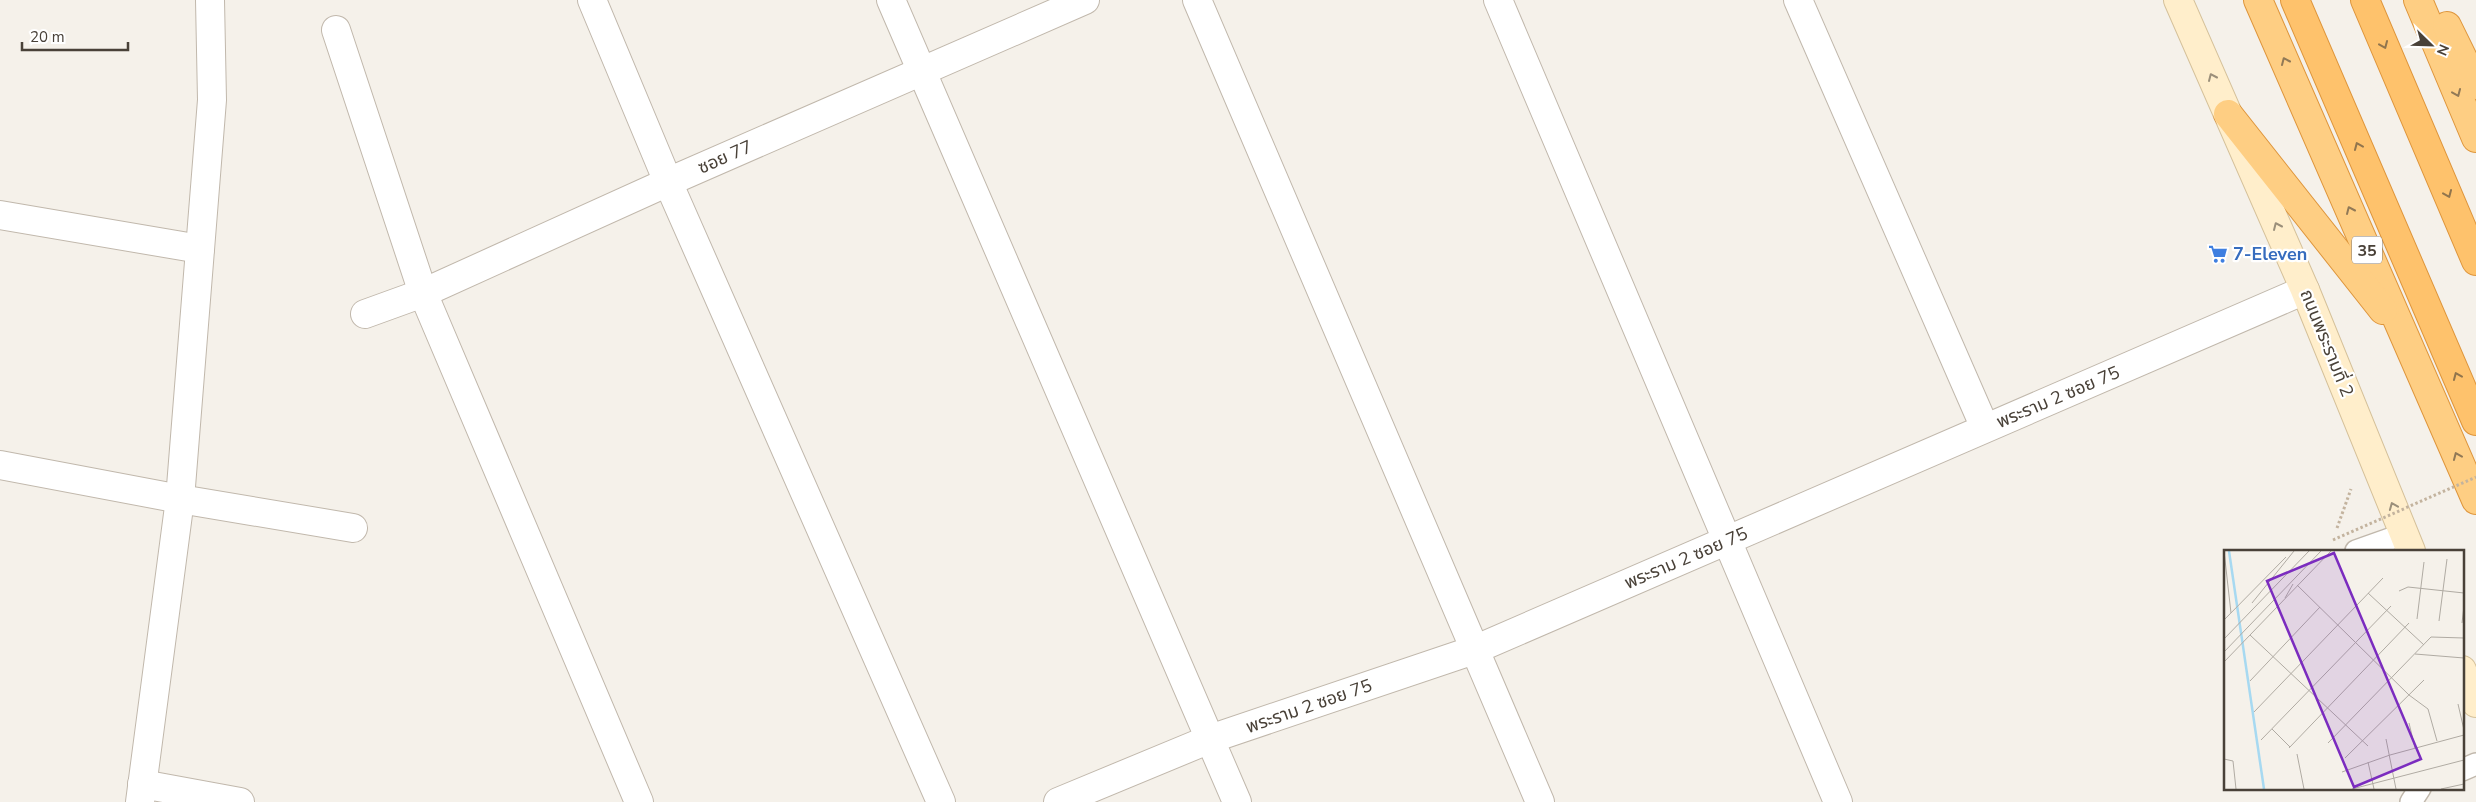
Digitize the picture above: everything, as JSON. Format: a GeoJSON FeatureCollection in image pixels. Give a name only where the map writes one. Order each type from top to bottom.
{"type":"FeatureCollection","features":[{"type":"Feature","properties":{"kind":"highway","name":"35"},"geometry":{"type":"LineString","coordinates":[[2258,0],[2476,500]]}},
{"type":"Feature","properties":{"kind":"highway"},"geometry":{"type":"LineString","coordinates":[[2295,0],[2476,420]]}},
{"type":"Feature","properties":{"kind":"highway"},"geometry":{"type":"LineString","coordinates":[[2365,0],[2476,261]]}},
{"type":"Feature","properties":{"kind":"highway"},"geometry":{"type":"LineString","coordinates":[[2418,0],[2476,138]]}},
{"type":"Feature","properties":{"kind":"highway"},"geometry":{"type":"LineString","coordinates":[[2435,0],[2476,85]]}},
{"type":"Feature","properties":{"kind":"highway"},"geometry":{"type":"LineString","coordinates":[[2228,114],[2407,341]]}},
{"type":"Feature","properties":{"kind":"main road","name":"ถนนพระรามที่ 2"},"geometry":{"type":"LineString","coordinates":[[2178,0],[2305,290],[2408,542]]}},
{"type":"Feature","properties":{"kind":"main road"},"geometry":{"type":"LineString","coordinates":[[2464,675],[2476,703]]}},
{"type":"Feature","properties":{"kind":"street"},"geometry":{"type":"LineString","coordinates":[[210,0],[212,100],[180,499],[141,793],[240,802]]}},
{"type":"Feature","properties":{"kind":"street"},"geometry":{"type":"LineString","coordinates":[[592,0],[668,182],[941,802]]}},
{"type":"Feature","properties":{"kind":"street"},"geometry":{"type":"LineString","coordinates":[[891,0],[1237,802]]}},
{"type":"Feature","properties":{"kind":"street","name":"ซอย 77"},"geometry":{"type":"LineString","coordinates":[[365,314],[422,293],[668,182],[1085,0]]}},
{"type":"Feature","properties":{"kind":"street"},"geometry":{"type":"LineString","coordinates":[[1197,0],[1540,802]]}},
{"type":"Feature","properties":{"kind":"street"},"geometry":{"type":"LineString","coordinates":[[1498,0],[1838,802]]}},
{"type":"Feature","properties":{"kind":"street"},"geometry":{"type":"LineString","coordinates":[[1798,0],[1985,428]]}},
{"type":"Feature","properties":{"kind":"street"},"geometry":{"type":"LineString","coordinates":[[336,30],[422,293],[640,802]]}},
{"type":"Feature","properties":{"kind":"street"},"geometry":{"type":"LineString","coordinates":[[0,215],[200,250]]}},
{"type":"Feature","properties":{"kind":"street","name":"พระราม 2 ซอย 75"},"geometry":{"type":"LineString","coordinates":[[1058,802],[1210,739],[1474,650],[2305,290]]}},
{"type":"Feature","properties":{"kind":"street"},"geometry":{"type":"LineString","coordinates":[[0,465],[180,499],[353,528]]}},
{"type":"Feature","properties":{"kind":"lane"},"geometry":{"type":"LineString","coordinates":[[2362,550],[2408,542]]}},
{"type":"Feature","properties":{"kind":"lane"},"geometry":{"type":"LineString","coordinates":[[2464,769],[2476,764]]}},
{"type":"Feature","properties":{"kind":"lane"},"geometry":{"type":"LineString","coordinates":[[2411,802],[2419,790]]}},
{"type":"Feature","properties":{"kind":"path"},"geometry":{"type":"LineString","coordinates":[[2332,540],[2476,477]]}},
{"type":"Feature","properties":{"kind":"place","name":"7-Eleven"},"geometry":{"type":"Point","coordinates":[2218,254]}}]}
